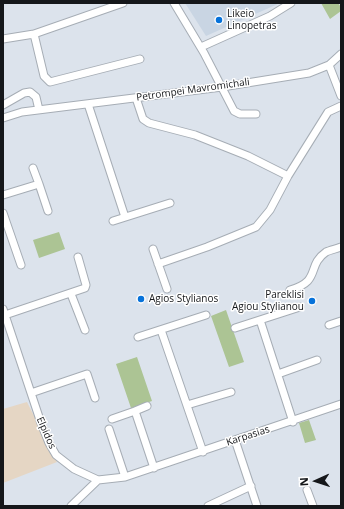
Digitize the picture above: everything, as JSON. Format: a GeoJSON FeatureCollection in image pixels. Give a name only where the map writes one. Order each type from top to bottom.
{"type":"FeatureCollection","features":[{"type":"Feature","properties":{"kind":"street"},"geometry":{"type":"LineString","coordinates":[[4,39],[34,34],[123,3]]}},
{"type":"Feature","properties":{"kind":"street"},"geometry":{"type":"LineString","coordinates":[[174,3],[200,47],[234,111],[240,114],[256,114]]}},
{"type":"Feature","properties":{"kind":"street"},"geometry":{"type":"LineString","coordinates":[[200,47],[270,16],[291,3]]}},
{"type":"Feature","properties":{"kind":"street"},"geometry":{"type":"LineString","coordinates":[[34,34],[44,76],[50,82],[140,59]]}},
{"type":"Feature","properties":{"kind":"street","name":"Petrompei Mavromichali"},"geometry":{"type":"LineString","coordinates":[[39,110],[222,87],[309,73],[329,65],[341,54]]}},
{"type":"Feature","properties":{"kind":"street"},"geometry":{"type":"LineString","coordinates":[[329,65],[341,96]]}},
{"type":"Feature","properties":{"kind":"street"},"geometry":{"type":"LineString","coordinates":[[3,105],[24,93],[30,92],[36,97],[39,110],[22,112],[3,118]]}},
{"type":"Feature","properties":{"kind":"street"},"geometry":{"type":"LineString","coordinates":[[136,98],[143,119],[149,123],[195,134],[248,156],[288,176]]}},
{"type":"Feature","properties":{"kind":"street"},"geometry":{"type":"LineString","coordinates":[[88,104],[125,217]]}},
{"type":"Feature","properties":{"kind":"street"},"geometry":{"type":"LineString","coordinates":[[158,264],[207,247],[256,227],[270,210],[288,176],[328,112],[341,106]]}},
{"type":"Feature","properties":{"kind":"street"},"geometry":{"type":"LineString","coordinates":[[34,168],[48,210]]}},
{"type":"Feature","properties":{"kind":"street"},"geometry":{"type":"LineString","coordinates":[[3,195],[39,184]]}},
{"type":"Feature","properties":{"kind":"street"},"geometry":{"type":"LineString","coordinates":[[113,221],[170,203]]}},
{"type":"Feature","properties":{"kind":"street"},"geometry":{"type":"LineString","coordinates":[[3,213],[21,265]]}},
{"type":"Feature","properties":{"kind":"street"},"geometry":{"type":"LineString","coordinates":[[290,290],[302,286],[308,282],[317,262],[326,252],[341,247]]}},
{"type":"Feature","properties":{"kind":"street"},"geometry":{"type":"LineString","coordinates":[[153,248],[167,288]]}},
{"type":"Feature","properties":{"kind":"street"},"geometry":{"type":"LineString","coordinates":[[4,312],[71,294],[85,288],[86,285],[78,257]]}},
{"type":"Feature","properties":{"kind":"street"},"geometry":{"type":"LineString","coordinates":[[71,294],[85,330]]}},
{"type":"Feature","properties":{"kind":"street"},"geometry":{"type":"LineString","coordinates":[[235,328],[300,307]]}},
{"type":"Feature","properties":{"kind":"street","name":"Elpidos"},"geometry":{"type":"LineString","coordinates":[[4,312],[49,443],[56,454],[74,469],[98,480]]}},
{"type":"Feature","properties":{"kind":"street"},"geometry":{"type":"LineString","coordinates":[[138,337],[206,315]]}},
{"type":"Feature","properties":{"kind":"street"},"geometry":{"type":"LineString","coordinates":[[260,320],[294,422]]}},
{"type":"Feature","properties":{"kind":"street"},"geometry":{"type":"LineString","coordinates":[[330,325],[341,320]]}},
{"type":"Feature","properties":{"kind":"street"},"geometry":{"type":"LineString","coordinates":[[161,330],[203,452]]}},
{"type":"Feature","properties":{"kind":"street"},"geometry":{"type":"LineString","coordinates":[[278,374],[317,360]]}},
{"type":"Feature","properties":{"kind":"street"},"geometry":{"type":"LineString","coordinates":[[32,393],[87,374],[95,398]]}},
{"type":"Feature","properties":{"kind":"street"},"geometry":{"type":"LineString","coordinates":[[187,405],[231,392]]}},
{"type":"Feature","properties":{"kind":"street","name":"Karpasias"},"geometry":{"type":"LineString","coordinates":[[154,468],[235,440],[294,422],[341,404]]}},
{"type":"Feature","properties":{"kind":"street"},"geometry":{"type":"LineString","coordinates":[[112,419],[147,406]]}},
{"type":"Feature","properties":{"kind":"street"},"geometry":{"type":"LineString","coordinates":[[71,506],[98,480],[125,477],[154,468],[135,411]]}},
{"type":"Feature","properties":{"kind":"street"},"geometry":{"type":"LineString","coordinates":[[109,429],[125,477]]}},
{"type":"Feature","properties":{"kind":"street"},"geometry":{"type":"LineString","coordinates":[[235,440],[251,486],[256,506]]}},
{"type":"Feature","properties":{"kind":"street"},"geometry":{"type":"LineString","coordinates":[[208,506],[251,486]]}},
{"type":"Feature","properties":{"kind":"street"},"geometry":{"type":"LineString","coordinates":[[307,490],[313,506]]}},
{"type":"Feature","properties":{"kind":"shaded area","name":"Likeio Linopetras"},"geometry":{"type":"Polygon","coordinates":[[[185,3],[280,3],[206,36],[185,3]]]}},
{"type":"Feature","properties":{"kind":"shaded area"},"geometry":{"type":"Polygon","coordinates":[[[27,402],[57,462],[3,483],[3,409],[27,402]]]}},
{"type":"Feature","properties":{"kind":"green space"},"geometry":{"type":"Polygon","coordinates":[[[321,3],[338,3],[341,7],[341,11],[330,19],[321,3]]]}},
{"type":"Feature","properties":{"kind":"green space"},"geometry":{"type":"Polygon","coordinates":[[[59,232],[65,249],[39,258],[33,240],[59,232]]]}},
{"type":"Feature","properties":{"kind":"green space"},"geometry":{"type":"Polygon","coordinates":[[[226,310],[244,362],[229,367],[211,316],[226,310]]]}},
{"type":"Feature","properties":{"kind":"green space"},"geometry":{"type":"Polygon","coordinates":[[[137,357],[152,401],[131,408],[116,364],[137,357]]]}},
{"type":"Feature","properties":{"kind":"green space"},"geometry":{"type":"Polygon","coordinates":[[[309,420],[316,440],[305,443],[299,423],[309,420]]]}},
{"type":"Feature","properties":{"kind":"place","name":"Likeio Linopetras"},"geometry":{"type":"Point","coordinates":[219,20]}},
{"type":"Feature","properties":{"kind":"place","name":"Agios Stylianos"},"geometry":{"type":"Point","coordinates":[141,299]}},
{"type":"Feature","properties":{"kind":"place","name":"Pareklisi Agiou Stylianou"},"geometry":{"type":"Point","coordinates":[312,301]}}]}
